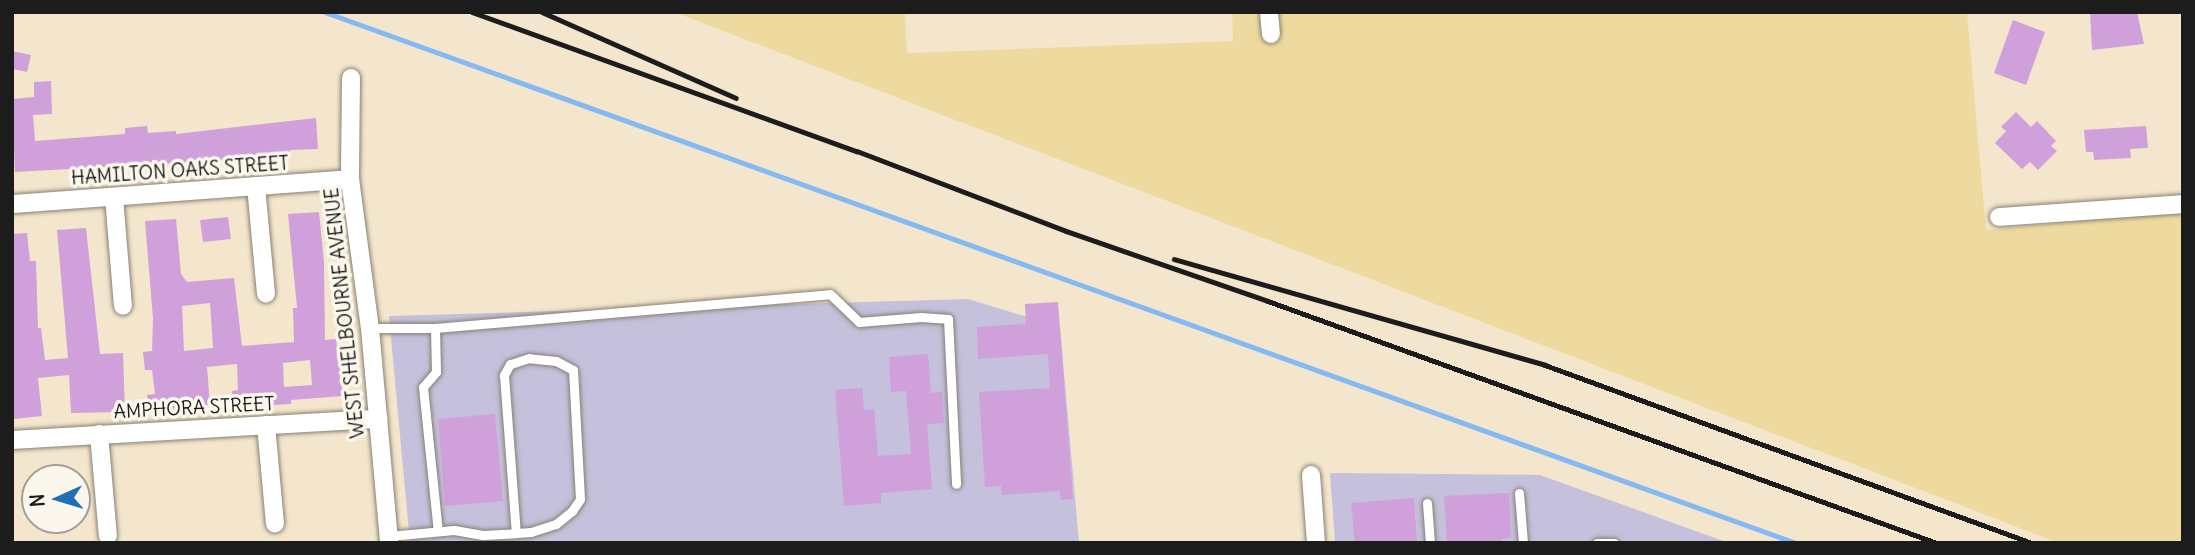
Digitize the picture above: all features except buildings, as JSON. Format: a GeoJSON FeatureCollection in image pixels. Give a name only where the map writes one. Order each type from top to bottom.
{"type":"FeatureCollection","features":[{"type":"Feature","properties":{"kind":"street"},"geometry":{"type":"LineString","coordinates":[[1269,12],[1271,34]]}},
{"type":"Feature","properties":{"kind":"street","name":"WEST SHELBOURNE AVENUE"},"geometry":{"type":"LineString","coordinates":[[351,78],[351,179],[370,328],[389,540]]}},
{"type":"Feature","properties":{"kind":"street","name":"HAMILTON OAKS STREET"},"geometry":{"type":"LineString","coordinates":[[12,204],[351,179]]}},
{"type":"Feature","properties":{"kind":"street"},"geometry":{"type":"LineString","coordinates":[[256,186],[266,294]]}},
{"type":"Feature","properties":{"kind":"street"},"geometry":{"type":"LineString","coordinates":[[114,197],[123,306]]}},
{"type":"Feature","properties":{"kind":"street"},"geometry":{"type":"LineString","coordinates":[[1999,217],[2183,204]]}},
{"type":"Feature","properties":{"kind":"street","name":"AMPHORA STREET"},"geometry":{"type":"LineString","coordinates":[[12,440],[378,419]]}},
{"type":"Feature","properties":{"kind":"street"},"geometry":{"type":"LineString","coordinates":[[266,425],[275,524]]}},
{"type":"Feature","properties":{"kind":"street"},"geometry":{"type":"LineString","coordinates":[[99,434],[108,536]]}},
{"type":"Feature","properties":{"kind":"street"},"geometry":{"type":"LineString","coordinates":[[1311,475],[1316,543]]}},
{"type":"Feature","properties":{"kind":"lane"},"geometry":{"type":"LineString","coordinates":[[370,328],[435,328],[830,294],[859,322],[921,317],[948,319],[956,484]]}},
{"type":"Feature","properties":{"kind":"lane"},"geometry":{"type":"LineString","coordinates":[[435,328],[436,372],[423,387],[438,531]]}},
{"type":"Feature","properties":{"kind":"lane"},"geometry":{"type":"LineString","coordinates":[[389,540],[454,530],[483,535],[516,533],[556,524],[580,499],[573,370],[556,361],[530,358],[510,364],[504,375],[516,533]]}},
{"type":"Feature","properties":{"kind":"lane"},"geometry":{"type":"LineString","coordinates":[[1519,493],[1522,543]]}},
{"type":"Feature","properties":{"kind":"lane"},"geometry":{"type":"LineString","coordinates":[[1427,503],[1430,543]]}},
{"type":"Feature","properties":{"kind":"lane"},"geometry":{"type":"LineString","coordinates":[[1597,543],[1614,543]]}},
{"type":"Feature","properties":{"kind":"shaded area"},"geometry":{"type":"Polygon","coordinates":[[[968,299],[1060,327],[1079,543],[410,543],[389,316],[968,299]]]}},
{"type":"Feature","properties":{"kind":"shaded area"},"geometry":{"type":"Polygon","coordinates":[[[1330,473],[1540,475],[1729,543],[1335,543],[1330,473]]]}},
{"type":"Feature","properties":{"kind":"sand"},"geometry":{"type":"Polygon","coordinates":[[[674,12],[905,12],[907,53],[1233,41],[1232,12],[1967,12],[1986,230],[2183,212],[2183,543],[2059,543],[674,12]]]}},
{"type":"Feature","properties":{"kind":"waterway"},"geometry":{"type":"LineString","coordinates":[[325,12],[1796,543]]}},
{"type":"Feature","properties":{"kind":"railway"},"geometry":{"type":"LineString","coordinates":[[472,12],[857,151],[1066,231],[1268,301],[1937,543]]}},
{"type":"Feature","properties":{"kind":"railway"},"geometry":{"type":"LineString","coordinates":[[542,12],[736,98]]}},
{"type":"Feature","properties":{"kind":"railway"},"geometry":{"type":"LineString","coordinates":[[1174,259],[1545,365],[2032,543]]}}]}
